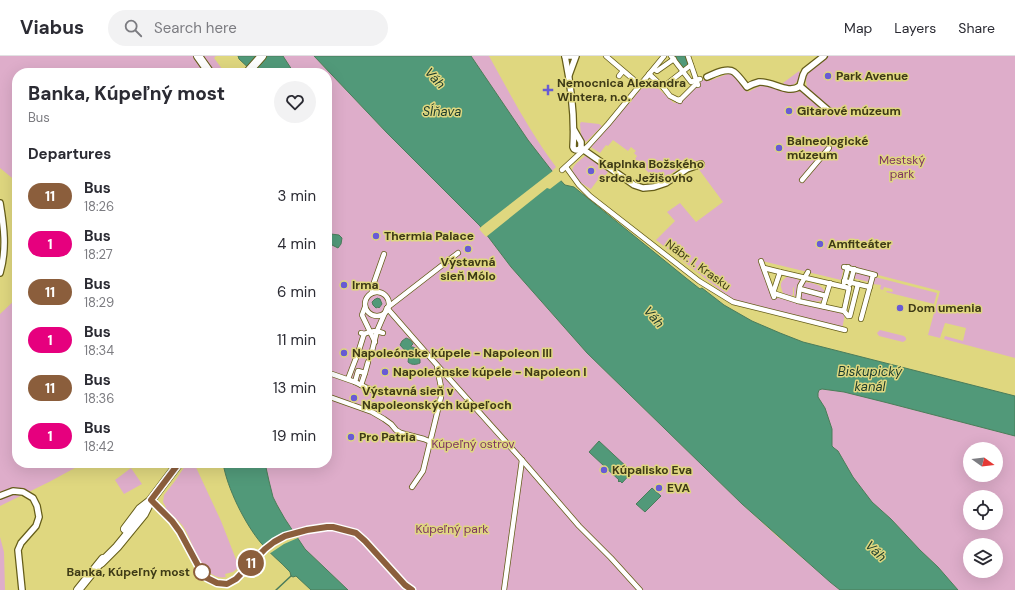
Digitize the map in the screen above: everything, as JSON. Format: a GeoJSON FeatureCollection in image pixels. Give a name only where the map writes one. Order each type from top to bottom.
{"type":"FeatureCollection","features":[{"type":"Feature","properties":{"kind":"main road"},"geometry":{"type":"LineString","coordinates":[[198,56],[206,68]]}},
{"type":"Feature","properties":{"kind":"main road"},"geometry":{"type":"LineString","coordinates":[[251,68],[262,56]]}},
{"type":"Feature","properties":{"kind":"main road"},"geometry":{"type":"LineString","coordinates":[[78,590],[101,562],[118,547],[144,514],[151,500],[175,468]]}},
{"type":"Feature","properties":{"kind":"street"},"geometry":{"type":"LineString","coordinates":[[569,75],[576,56],[565,56],[569,75],[574,130],[574,158]]}},
{"type":"Feature","properties":{"kind":"street"},"geometry":{"type":"LineString","coordinates":[[688,56],[696,82]]}},
{"type":"Feature","properties":{"kind":"street"},"geometry":{"type":"LineString","coordinates":[[707,77],[730,70],[734,72],[746,87],[759,82],[772,83],[792,90],[800,86],[805,71],[824,56]]}},
{"type":"Feature","properties":{"kind":"street"},"geometry":{"type":"LineString","coordinates":[[606,57],[640,86]]}},
{"type":"Feature","properties":{"kind":"street"},"geometry":{"type":"LineString","coordinates":[[574,158],[608,124],[640,86],[651,76],[663,57]]}},
{"type":"Feature","properties":{"kind":"street"},"geometry":{"type":"LineString","coordinates":[[655,70],[662,67],[673,58],[683,71],[696,82]]}},
{"type":"Feature","properties":{"kind":"street"},"geometry":{"type":"LineString","coordinates":[[658,64],[662,67]]}},
{"type":"Feature","properties":{"kind":"street"},"geometry":{"type":"LineString","coordinates":[[663,90],[691,64]]}},
{"type":"Feature","properties":{"kind":"street"},"geometry":{"type":"LineString","coordinates":[[619,76],[623,71]]}},
{"type":"Feature","properties":{"kind":"street"},"geometry":{"type":"LineString","coordinates":[[651,76],[670,96],[679,100],[696,82]]}},
{"type":"Feature","properties":{"kind":"street"},"geometry":{"type":"LineString","coordinates":[[800,86],[830,112]]}},
{"type":"Feature","properties":{"kind":"street"},"geometry":{"type":"LineString","coordinates":[[574,130],[583,149],[634,185],[643,188],[654,187],[666,183],[687,169],[701,164]]}},
{"type":"Feature","properties":{"kind":"street"},"geometry":{"type":"LineString","coordinates":[[802,180],[829,148]]}},
{"type":"Feature","properties":{"kind":"street"},"geometry":{"type":"LineString","coordinates":[[574,149],[583,149]]}},
{"type":"Feature","properties":{"kind":"street","name":"Nábr. I. Krasku"},"geometry":{"type":"LineString","coordinates":[[574,158],[564,168],[590,196],[699,281],[725,298],[733,302],[844,330]]}},
{"type":"Feature","properties":{"kind":"street"},"geometry":{"type":"LineString","coordinates":[[0,203],[5,236],[0,273]]}},
{"type":"Feature","properties":{"kind":"street"},"geometry":{"type":"LineString","coordinates":[[372,293],[372,288],[384,254]]}},
{"type":"Feature","properties":{"kind":"street"},"geometry":{"type":"LineString","coordinates":[[365,307],[369,312],[376,315],[383,313],[387,308],[456,255]]}},
{"type":"Feature","properties":{"kind":"street"},"geometry":{"type":"LineString","coordinates":[[761,261],[774,295]]}},
{"type":"Feature","properties":{"kind":"street"},"geometry":{"type":"LineString","coordinates":[[764,268],[830,283],[850,285],[858,284],[870,287]]}},
{"type":"Feature","properties":{"kind":"street"},"geometry":{"type":"LineString","coordinates":[[844,284],[847,268],[874,275],[861,319]]}},
{"type":"Feature","properties":{"kind":"street"},"geometry":{"type":"LineString","coordinates":[[844,311],[854,269]]}},
{"type":"Feature","properties":{"kind":"street"},"geometry":{"type":"LineString","coordinates":[[774,295],[780,272]]}},
{"type":"Feature","properties":{"kind":"street"},"geometry":{"type":"LineString","coordinates":[[798,300],[802,282],[808,272]]}},
{"type":"Feature","properties":{"kind":"street"},"geometry":{"type":"LineString","coordinates":[[821,281],[822,276]]}},
{"type":"Feature","properties":{"kind":"street"},"geometry":{"type":"LineString","coordinates":[[824,306],[830,283]]}},
{"type":"Feature","properties":{"kind":"street"},"geometry":{"type":"LineString","coordinates":[[774,295],[844,311],[849,316],[858,284]]}},
{"type":"Feature","properties":{"kind":"street"},"geometry":{"type":"LineString","coordinates":[[800,289],[826,296]]}},
{"type":"Feature","properties":{"kind":"street"},"geometry":{"type":"LineString","coordinates":[[371,355],[377,331],[387,308],[388,300],[380,292],[372,293],[367,297],[365,307],[360,313],[374,342]]}},
{"type":"Feature","properties":{"kind":"street"},"geometry":{"type":"LineString","coordinates":[[387,308],[579,526],[640,590]]}},
{"type":"Feature","properties":{"kind":"street"},"geometry":{"type":"LineString","coordinates":[[359,350],[363,334],[377,331],[383,333]]}},
{"type":"Feature","properties":{"kind":"street"},"geometry":{"type":"LineString","coordinates":[[348,379],[356,358]]}},
{"type":"Feature","properties":{"kind":"street"},"geometry":{"type":"LineString","coordinates":[[361,385],[368,362]]}},
{"type":"Feature","properties":{"kind":"street"},"geometry":{"type":"LineString","coordinates":[[412,487],[423,471],[441,398],[441,387],[437,365]]}},
{"type":"Feature","properties":{"kind":"street"},"geometry":{"type":"LineString","coordinates":[[352,370],[365,373]]}},
{"type":"Feature","properties":{"kind":"street"},"geometry":{"type":"LineString","coordinates":[[355,382],[358,371]]}},
{"type":"Feature","properties":{"kind":"street"},"geometry":{"type":"LineString","coordinates":[[332,374],[348,379],[376,392]]}},
{"type":"Feature","properties":{"kind":"street"},"geometry":{"type":"LineString","coordinates":[[332,398],[372,412],[391,424],[396,430],[431,442]]}},
{"type":"Feature","properties":{"kind":"street"},"geometry":{"type":"LineString","coordinates":[[504,590],[522,460]]}},
{"type":"Feature","properties":{"kind":"street"},"geometry":{"type":"LineString","coordinates":[[0,496],[13,491],[23,492],[33,498],[38,506],[39,517],[36,526],[21,543],[18,550],[22,590]]}},
{"type":"Feature","properties":{"kind":"green space"},"geometry":{"type":"Polygon","coordinates":[[[0,56],[216,56],[214,58],[221,68],[12,68],[12,178],[0,168],[0,56]]]}},
{"type":"Feature","properties":{"kind":"green space","name":"Kúpeľný ostrov"},"geometry":{"type":"Polygon","coordinates":[[[283,56],[314,56],[325,68],[291,68],[283,56]]]}},
{"type":"Feature","properties":{"kind":"green space"},"geometry":{"type":"Polygon","coordinates":[[[471,56],[489,56],[529,127],[556,167],[552,171],[528,140],[471,56]]]}},
{"type":"Feature","properties":{"kind":"green space","name":"Mestský park"},"geometry":{"type":"Polygon","coordinates":[[[828,56],[1015,56],[1015,358],[944,339],[945,336],[963,341],[966,328],[945,323],[940,338],[928,335],[940,291],[855,269],[844,267],[841,280],[762,261],[774,297],[845,314],[842,329],[733,300],[656,240],[675,221],[667,212],[680,203],[696,222],[723,202],[692,160],[663,179],[655,182],[650,174],[635,159],[637,156],[634,153],[636,151],[631,147],[628,151],[613,140],[608,146],[606,145],[600,153],[591,147],[649,80],[674,103],[682,100],[700,84],[699,81],[708,79],[709,81],[730,73],[734,74],[748,92],[760,86],[769,85],[784,91],[803,92],[807,88],[807,73],[828,56]]]}},
{"type":"Feature","properties":{"kind":"green space"},"geometry":{"type":"Polygon","coordinates":[[[799,71],[801,75],[795,84],[786,86],[783,83],[799,71]]]}},
{"type":"Feature","properties":{"kind":"green space","name":"Kúpeľný ostrov"},"geometry":{"type":"Polygon","coordinates":[[[332,75],[387,133],[480,226],[511,267],[587,353],[742,504],[840,590],[348,590],[305,549],[285,519],[273,497],[266,468],[332,468],[332,75]]]}},
{"type":"Feature","properties":{"kind":"green space"},"geometry":{"type":"Polygon","coordinates":[[[581,122],[599,124],[602,126],[586,142],[581,136],[581,122]]]}},
{"type":"Feature","properties":{"kind":"green space"},"geometry":{"type":"Polygon","coordinates":[[[586,155],[608,172],[602,180],[599,178],[591,189],[574,176],[572,169],[586,155]]]}},
{"type":"Feature","properties":{"kind":"green space"},"geometry":{"type":"Polygon","coordinates":[[[854,272],[871,276],[869,282],[853,278],[854,272]]]}},
{"type":"Feature","properties":{"kind":"green space"},"geometry":{"type":"Polygon","coordinates":[[[788,276],[802,281],[797,297],[794,296],[794,287],[798,282],[793,288],[792,296],[783,293],[781,284],[788,276]]]}},
{"type":"Feature","properties":{"kind":"green space"},"geometry":{"type":"Polygon","coordinates":[[[875,277],[937,293],[934,304],[886,292],[893,291],[892,289],[884,287],[883,290],[880,289],[881,285],[873,284],[875,277]]]}},
{"type":"Feature","properties":{"kind":"green space"},"geometry":{"type":"Polygon","coordinates":[[[804,282],[814,283],[823,289],[825,294],[803,289],[802,286],[804,282]]]}},
{"type":"Feature","properties":{"kind":"green space"},"geometry":{"type":"Polygon","coordinates":[[[803,291],[824,297],[823,300],[812,301],[800,298],[800,292],[803,291]]]}},
{"type":"Feature","properties":{"kind":"green space"},"geometry":{"type":"Polygon","coordinates":[[[12,303],[12,468],[75,468],[0,506],[0,314],[12,303]]]}},
{"type":"Feature","properties":{"kind":"green space"},"geometry":{"type":"Polygon","coordinates":[[[880,330],[904,336],[906,340],[903,342],[879,336],[877,333],[880,330]]]}},
{"type":"Feature","properties":{"kind":"green space"},"geometry":{"type":"Polygon","coordinates":[[[822,389],[844,392],[1015,436],[1015,590],[958,590],[938,567],[891,519],[872,502],[853,477],[838,451],[832,446],[832,429],[825,408],[818,397],[819,390],[822,389]]]}},
{"type":"Feature","properties":{"kind":"green space"},"geometry":{"type":"Polygon","coordinates":[[[131,468],[142,484],[124,494],[115,480],[131,468]]]}},
{"type":"Feature","properties":{"kind":"green space"},"geometry":{"type":"Polygon","coordinates":[[[184,468],[196,468],[221,521],[239,567],[233,572],[225,574],[226,577],[218,577],[204,567],[183,526],[165,508],[166,507],[163,502],[164,495],[184,468]]]}},
{"type":"Feature","properties":{"kind":"green space"},"geometry":{"type":"Polygon","coordinates":[[[0,537],[4,552],[5,590],[0,590],[0,537]]]}},
{"type":"Feature","properties":{"kind":"water"},"geometry":{"type":"Polygon","coordinates":[[[238,56],[283,56],[291,68],[249,68],[239,59],[238,56]]]}},
{"type":"Feature","properties":{"kind":"water"},"geometry":{"type":"Polygon","coordinates":[[[314,56],[471,56],[528,140],[565,185],[574,187],[686,278],[724,305],[752,321],[803,342],[1015,396],[1015,436],[844,392],[822,389],[819,390],[818,393],[818,397],[825,408],[832,429],[832,446],[838,451],[853,477],[872,502],[891,519],[938,567],[958,590],[840,590],[830,582],[742,504],[587,353],[511,267],[480,226],[387,133],[332,75],[332,68],[325,68],[314,56]]]}},
{"type":"Feature","properties":{"kind":"water"},"geometry":{"type":"Polygon","coordinates":[[[675,56],[685,56],[688,65],[683,69],[675,56]]]}},
{"type":"Feature","properties":{"kind":"water"},"geometry":{"type":"Polygon","coordinates":[[[332,234],[339,235],[342,238],[341,244],[338,248],[332,245],[332,234]]]}},
{"type":"Feature","properties":{"kind":"water"},"geometry":{"type":"Polygon","coordinates":[[[377,298],[380,299],[382,304],[379,308],[376,308],[372,302],[377,298]]]}},
{"type":"Feature","properties":{"kind":"water"},"geometry":{"type":"Polygon","coordinates":[[[406,338],[413,344],[411,347],[417,349],[420,363],[411,364],[408,362],[409,355],[400,345],[406,338]]]}},
{"type":"Feature","properties":{"kind":"water"},"geometry":{"type":"Polygon","coordinates":[[[599,441],[629,469],[632,469],[632,472],[622,483],[620,481],[619,482],[619,480],[589,452],[599,441]]]}},
{"type":"Feature","properties":{"kind":"water"},"geometry":{"type":"Polygon","coordinates":[[[224,468],[266,468],[273,497],[285,519],[305,549],[348,590],[311,590],[296,576],[291,576],[290,572],[264,547],[249,526],[228,483],[224,468]]]}},
{"type":"Feature","properties":{"kind":"water"},"geometry":{"type":"Polygon","coordinates":[[[652,488],[661,496],[645,512],[636,504],[652,488]]]}},
{"type":"Feature","properties":{"kind":"pier"},"geometry":{"type":"Polygon","coordinates":[[[554,170],[563,179],[550,189],[547,188],[486,237],[479,229],[482,226],[554,170]]]}},
{"type":"Feature","properties":{"kind":"pier"},"geometry":{"type":"Polygon","coordinates":[[[294,529],[300,537],[284,544],[269,554],[262,547],[277,537],[294,529]]]}},
{"type":"Feature","properties":{"kind":"waterway"},"geometry":{"type":"LineString","coordinates":[[276,590],[291,576]]}},
{"type":"Feature","properties":{"kind":"tunnel"},"geometry":{"type":"LineString","coordinates":[[356,358],[359,350]]}},
{"type":"Feature","properties":{"kind":"bus line","name":"11"},"geometry":{"type":"LineString","coordinates":[[175,468],[151,500],[172,521],[187,543],[201,571],[210,581],[227,584],[236,579],[265,549],[285,536],[299,531],[315,528],[333,527],[356,533],[382,558],[405,585],[412,590]]}},
{"type":"Feature","properties":{"kind":"place","name":"Park Avenue"},"geometry":{"type":"Point","coordinates":[828,76]}},
{"type":"Feature","properties":{"kind":"place","name":"Nemocnica Alexandra Wintera, n.o."},"geometry":{"type":"Point","coordinates":[548,90]}},
{"type":"Feature","properties":{"kind":"place","name":"Gitarové múzeum"},"geometry":{"type":"Point","coordinates":[789,111]}},
{"type":"Feature","properties":{"kind":"place","name":"Balneologické múzeum"},"geometry":{"type":"Point","coordinates":[779,148]}},
{"type":"Feature","properties":{"kind":"place","name":"Kaplnka Božského srdca Ježišovho"},"geometry":{"type":"Point","coordinates":[591,171]}},
{"type":"Feature","properties":{"kind":"place","name":"Thermia Palace"},"geometry":{"type":"Point","coordinates":[376,236]}},
{"type":"Feature","properties":{"kind":"place","name":"Amfiteáter"},"geometry":{"type":"Point","coordinates":[820,244]}},
{"type":"Feature","properties":{"kind":"place","name":"Výstavná sieň Mólo"},"geometry":{"type":"Point","coordinates":[468,249]}},
{"type":"Feature","properties":{"kind":"place","name":"Irma"},"geometry":{"type":"Point","coordinates":[344,285]}},
{"type":"Feature","properties":{"kind":"place","name":"Dom umenia"},"geometry":{"type":"Point","coordinates":[900,308]}},
{"type":"Feature","properties":{"kind":"place","name":"Napoleónske kúpele - Napoleon III"},"geometry":{"type":"Point","coordinates":[344,353]}},
{"type":"Feature","properties":{"kind":"place","name":"Napoleónske kúpele - Napoleon I"},"geometry":{"type":"Point","coordinates":[385,372]}},
{"type":"Feature","properties":{"kind":"place","name":"Výstavná sieň v Napoleonských kúpeľoch"},"geometry":{"type":"Point","coordinates":[354,398]}},
{"type":"Feature","properties":{"kind":"place","name":"Pro Patria"},"geometry":{"type":"Point","coordinates":[351,437]}},
{"type":"Feature","properties":{"kind":"place","name":"Kúpalisko Eva"},"geometry":{"type":"Point","coordinates":[604,470]}},
{"type":"Feature","properties":{"kind":"place","name":"EVA"},"geometry":{"type":"Point","coordinates":[659,488]}},
{"type":"Feature","properties":{"kind":"place","name":"Banka, Kúpeľný most"},"geometry":{"type":"Point","coordinates":[202,572]}},
{"type":"Feature","properties":{"kind":"water label","name":"Váh"},"geometry":{"type":"Point","coordinates":[435,78]}},
{"type":"Feature","properties":{"kind":"water label","name":"Sĺňava"},"geometry":{"type":"Point","coordinates":[442,111]}},
{"type":"Feature","properties":{"kind":"water label","name":"Váh"},"geometry":{"type":"Point","coordinates":[654,317]}},
{"type":"Feature","properties":{"kind":"water label","name":"Biskupický kanál"},"geometry":{"type":"Point","coordinates":[870,378]}},
{"type":"Feature","properties":{"kind":"water label","name":"Váh"},"geometry":{"type":"Point","coordinates":[876,551]}},
{"type":"Feature","properties":{"kind":"park label","name":"Kúpeľný park"},"geometry":{"type":"Point","coordinates":[452,529]}}]}
